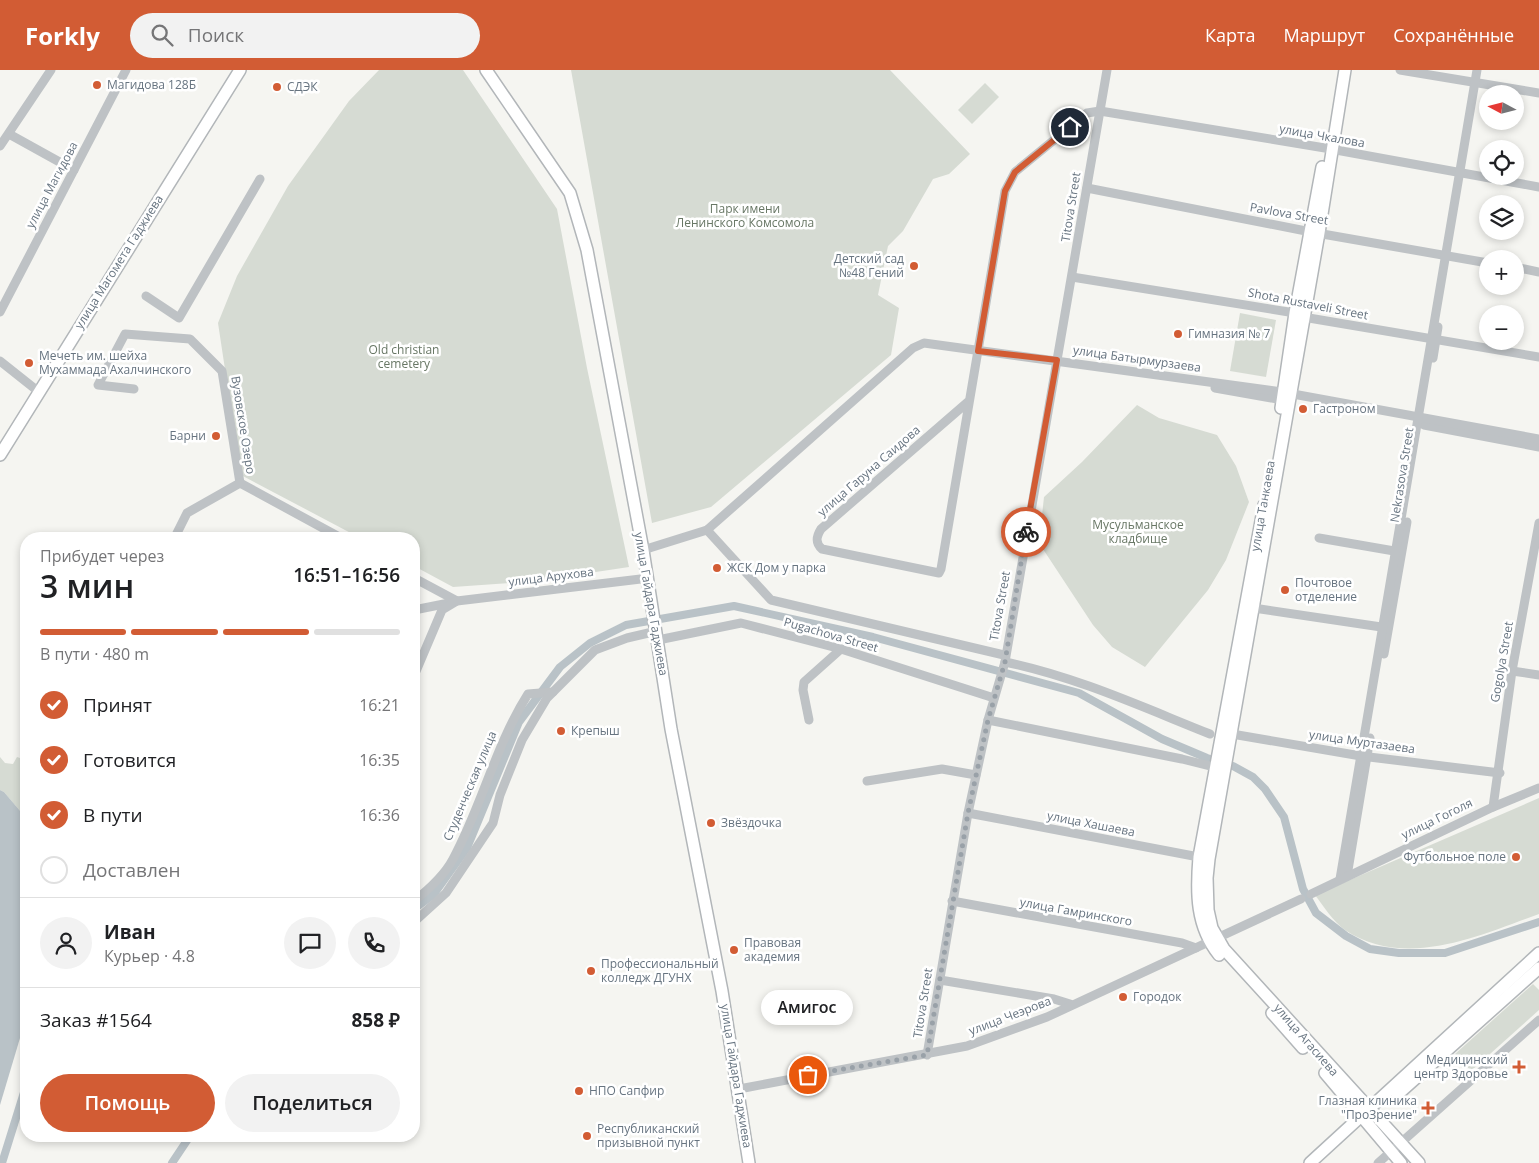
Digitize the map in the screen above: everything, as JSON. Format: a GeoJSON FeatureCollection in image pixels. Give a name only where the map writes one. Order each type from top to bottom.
{"type":"FeatureCollection","features":[{"type":"Feature","properties":{"kind":"main road","name":"улица Магомета Гаджиева"},"geometry":{"type":"LineString","coordinates":[[0,451],[239,70]]}},
{"type":"Feature","properties":{"kind":"main road","name":"улица Гайдара Гаджиева"},"geometry":{"type":"LineString","coordinates":[[486,70],[561,175],[577,205],[588,250],[644,550],[673,728],[711,921],[750,1163]]}},
{"type":"Feature","properties":{"kind":"main road","name":"улица Танкаева"},"geometry":{"type":"LineString","coordinates":[[1329,149],[1338,70]]}},
{"type":"Feature","properties":{"kind":"main road","name":"улица Танкаева"},"geometry":{"type":"LineString","coordinates":[[1212,939],[1204,858],[1219,763],[1220,734],[1250,607],[1299,315],[1345,70]]}},
{"type":"Feature","properties":{"kind":"main road","name":"улица Магомета Гаджиева"},"geometry":{"type":"LineString","coordinates":[[0,456],[38,391]]}},
{"type":"Feature","properties":{"kind":"main road","name":"улица Агасиева"},"geometry":{"type":"LineString","coordinates":[[1212,939],[1369,1116],[1401,1142],[1419,1163]]}},
{"type":"Feature","properties":{"kind":"main road"},"geometry":{"type":"LineString","coordinates":[[1322,1163],[1539,953]]}},
{"type":"Feature","properties":{"kind":"main road"},"geometry":{"type":"LineString","coordinates":[[1310,1163],[1369,1116],[1539,968]]}},
{"type":"Feature","properties":{"kind":"main road","name":"улица Агасиева"},"geometry":{"type":"LineString","coordinates":[[1369,1116],[1391,1151],[1401,1163]]}},
{"type":"Feature","properties":{"kind":"street"},"geometry":{"type":"LineString","coordinates":[[0,146],[51,70]]}},
{"type":"Feature","properties":{"kind":"street","name":"улица Магидова"},"geometry":{"type":"LineString","coordinates":[[0,312],[126,70]]}},
{"type":"Feature","properties":{"kind":"street","name":"Titova Street"},"geometry":{"type":"LineString","coordinates":[[927,1055],[968,813],[988,720],[1001,678],[1107,70]]}},
{"type":"Feature","properties":{"kind":"street"},"geometry":{"type":"LineString","coordinates":[[1400,70],[1539,94]]}},
{"type":"Feature","properties":{"kind":"street","name":"Nekrasova Street"},"geometry":{"type":"LineString","coordinates":[[1477,70],[1477,83]]}},
{"type":"Feature","properties":{"kind":"street","name":"Nekrasova Street"},"geometry":{"type":"LineString","coordinates":[[1343,878],[1399,552],[1432,340],[1477,83],[1481,70]]}},
{"type":"Feature","properties":{"kind":"street","name":"улица Чкалова"},"geometry":{"type":"LineString","coordinates":[[1100,111],[1329,149],[1539,187]]}},
{"type":"Feature","properties":{"kind":"street","name":"улица Гаруна Саидова"},"geometry":{"type":"LineString","coordinates":[[969,401],[821,529],[817,541],[818,546],[822,549],[939,573],[1008,181],[1015,172],[1084,115],[1100,111]]}},
{"type":"Feature","properties":{"kind":"street"},"geometry":{"type":"LineString","coordinates":[[9,134],[74,170]]}},
{"type":"Feature","properties":{"kind":"street"},"geometry":{"type":"LineString","coordinates":[[146,296],[179,318],[260,179]]}},
{"type":"Feature","properties":{"kind":"street","name":"Pavlova Street"},"geometry":{"type":"LineString","coordinates":[[1087,188],[1479,261]]}},
{"type":"Feature","properties":{"kind":"street"},"geometry":{"type":"LineString","coordinates":[[1524,270],[1539,272]]}},
{"type":"Feature","properties":{"kind":"street","name":"Shota Rustaveli Street"},"geometry":{"type":"LineString","coordinates":[[1072,277],[1539,358]]}},
{"type":"Feature","properties":{"kind":"street","name":"Вузовское Озеро"},"geometry":{"type":"LineString","coordinates":[[134,389],[98,385],[126,334],[190,339],[222,371],[240,483],[187,513],[178,532]]}},
{"type":"Feature","properties":{"kind":"street","name":"улица Батырмурзаева"},"geometry":{"type":"LineString","coordinates":[[644,550],[707,530],[918,344],[924,343],[1057,361],[1286,397],[1299,401],[1420,422],[1539,439]]}},
{"type":"Feature","properties":{"kind":"street"},"geometry":{"type":"LineString","coordinates":[[0,361],[38,391]]}},
{"type":"Feature","properties":{"kind":"street","name":"улица Батырмурзаева"},"geometry":{"type":"LineString","coordinates":[[1420,422],[1539,447]]}},
{"type":"Feature","properties":{"kind":"street"},"geometry":{"type":"LineString","coordinates":[[240,483],[329,532]]}},
{"type":"Feature","properties":{"kind":"street","name":"Gogolya Street"},"geometry":{"type":"LineString","coordinates":[[1495,806],[1498,773],[1515,671],[1537,559],[1539,523]]}},
{"type":"Feature","properties":{"kind":"street","name":"улица Муртазаева"},"geometry":{"type":"LineString","coordinates":[[707,530],[771,600],[1004,659],[1095,687],[1220,734],[1364,756],[1498,773]]}},
{"type":"Feature","properties":{"kind":"street"},"geometry":{"type":"LineString","coordinates":[[1319,538],[1399,552]]}},
{"type":"Feature","properties":{"kind":"street","name":"улица Арухова"},"geometry":{"type":"LineString","coordinates":[[420,609],[456,601],[648,579]]}},
{"type":"Feature","properties":{"kind":"street"},"geometry":{"type":"LineString","coordinates":[[420,581],[456,601],[442,610],[420,662]]}},
{"type":"Feature","properties":{"kind":"street"},"geometry":{"type":"LineString","coordinates":[[1250,607],[1386,628]]}},
{"type":"Feature","properties":{"kind":"street","name":"Pugachova Street"},"geometry":{"type":"LineString","coordinates":[[420,916],[446,892],[493,823],[500,795],[522,740],[553,692],[595,650],[627,638],[741,623],[841,649],[994,698]]}},
{"type":"Feature","properties":{"kind":"street"},"geometry":{"type":"LineString","coordinates":[[809,720],[803,690],[804,682],[841,649]]}},
{"type":"Feature","properties":{"kind":"street"},"geometry":{"type":"LineString","coordinates":[[1515,671],[1539,675]]}},
{"type":"Feature","properties":{"kind":"street","name":"Студенческая улица"},"geometry":{"type":"LineString","coordinates":[[420,896],[430,889],[452,860],[513,717],[528,694],[553,692]]}},
{"type":"Feature","properties":{"kind":"street"},"geometry":{"type":"LineString","coordinates":[[988,720],[1219,763]]}},
{"type":"Feature","properties":{"kind":"street"},"geometry":{"type":"LineString","coordinates":[[867,781],[942,769],[976,775]]}},
{"type":"Feature","properties":{"kind":"street","name":"улица Гоголя"},"geometry":{"type":"LineString","coordinates":[[1343,878],[1495,806],[1539,788]]}},
{"type":"Feature","properties":{"kind":"street","name":"улица Хашаева"},"geometry":{"type":"LineString","coordinates":[[968,813],[1204,858]]}},
{"type":"Feature","properties":{"kind":"street"},"geometry":{"type":"LineString","coordinates":[[1310,894],[1343,878]]}},
{"type":"Feature","properties":{"kind":"street","name":"улица Чеэрова"},"geometry":{"type":"LineString","coordinates":[[739,1089],[967,1046],[1047,1017],[1070,1004],[1301,899]]}},
{"type":"Feature","properties":{"kind":"street","name":"улица Гамринского"},"geometry":{"type":"LineString","coordinates":[[952,901],[1182,943],[1196,948]]}},
{"type":"Feature","properties":{"kind":"street"},"geometry":{"type":"LineString","coordinates":[[940,980],[1054,999],[1070,1004]]}},
{"type":"Feature","properties":{"kind":"street"},"geometry":{"type":"LineString","coordinates":[[1378,1163],[1539,1020]]}},
{"type":"Feature","properties":{"kind":"green space","name":"Old сhristian cemetery"},"geometry":{"type":"Polygon","coordinates":[[[379,70],[463,70],[557,209],[587,368],[629,567],[536,581],[453,587],[420,569],[420,532],[349,532],[241,475],[218,323],[237,276],[288,186],[349,101],[379,70]]]}},
{"type":"Feature","properties":{"kind":"green space","name":"Парк имени Ленинского Комсомола"},"geometry":{"type":"Polygon","coordinates":[[[571,70],[890,70],[970,154],[949,174],[933,179],[903,231],[888,246],[878,295],[899,308],[891,355],[711,507],[652,523],[571,70]]]}},
{"type":"Feature","properties":{"kind":"green space"},"geometry":{"type":"Polygon","coordinates":[[[985,83],[999,97],[972,124],[958,110],[985,83]]]}},
{"type":"Feature","properties":{"kind":"green space"},"geometry":{"type":"Polygon","coordinates":[[[1240,313],[1276,320],[1266,377],[1230,371],[1240,313]]]}},
{"type":"Feature","properties":{"kind":"green space","name":"Мусульманское кладбище"},"geometry":{"type":"Polygon","coordinates":[[[1137,405],[1159,418],[1217,435],[1236,466],[1249,502],[1226,560],[1208,590],[1145,667],[1112,647],[1093,625],[1039,543],[1044,497],[1082,462],[1137,405]]]}},
{"type":"Feature","properties":{"kind":"green space"},"geometry":{"type":"Polygon","coordinates":[[[0,757],[5,763],[13,764],[17,757],[20,758],[20,811],[0,790],[0,757]]]}},
{"type":"Feature","properties":{"kind":"green space"},"geometry":{"type":"Polygon","coordinates":[[[1539,798],[1539,914],[1467,939],[1442,945],[1417,948],[1392,947],[1368,942],[1345,930],[1315,895],[1539,798]]]}},
{"type":"Feature","properties":{"kind":"green space"},"geometry":{"type":"Polygon","coordinates":[[[1533,984],[1539,990],[1539,1010],[1471,1071],[1455,1054],[1533,984]]]}},
{"type":"Feature","properties":{"kind":"shaded area"},"geometry":{"type":"Polygon","coordinates":[[[0,790],[20,811],[20,1038],[0,1105],[0,790]]]}},
{"type":"Feature","properties":{"kind":"waterway"},"geometry":{"type":"LineString","coordinates":[[420,904],[434,894],[467,848],[519,722],[560,667],[590,643],[626,625],[734,606],[873,637],[1079,693],[1162,739],[1207,758],[1233,766],[1253,777],[1265,789],[1284,817],[1303,889],[1316,913],[1346,936],[1370,949],[1399,953],[1445,953],[1539,922]]}},
{"type":"Feature","properties":{"kind":"waterway"},"geometry":{"type":"LineString","coordinates":[[2,1163],[20,1105]]}},
{"type":"Feature","properties":{"kind":"waterway"},"geometry":{"type":"LineString","coordinates":[[172,1163],[186,1142]]}},
{"type":"Feature","properties":{"kind":"way so far"},"geometry":{"type":"LineString","coordinates":[[808,1075],[927,1055],[968,813],[988,720],[1005,662],[1004,655],[1026,532]]}},
{"type":"Feature","properties":{"kind":"place","name":"Магидова 128Б"},"geometry":{"type":"Point","coordinates":[97,85]}},
{"type":"Feature","properties":{"kind":"place","name":"СДЭК"},"geometry":{"type":"Point","coordinates":[277,87]}},
{"type":"Feature","properties":{"kind":"place","name":"Детский сад №48 Гений"},"geometry":{"type":"Point","coordinates":[914,266]}},
{"type":"Feature","properties":{"kind":"place","name":"Гимназия № 7"},"geometry":{"type":"Point","coordinates":[1178,334]}},
{"type":"Feature","properties":{"kind":"place","name":"Мечеть им. шейха Мухаммада Ахалчинского"},"geometry":{"type":"Point","coordinates":[29,363]}},
{"type":"Feature","properties":{"kind":"place","name":"Гастроном"},"geometry":{"type":"Point","coordinates":[1303,409]}},
{"type":"Feature","properties":{"kind":"place","name":"Барни"},"geometry":{"type":"Point","coordinates":[216,436]}},
{"type":"Feature","properties":{"kind":"place","name":"ЖСК Дом у парка"},"geometry":{"type":"Point","coordinates":[717,568]}},
{"type":"Feature","properties":{"kind":"place","name":"Почтовое отделение"},"geometry":{"type":"Point","coordinates":[1285,590]}},
{"type":"Feature","properties":{"kind":"place","name":"Крепыш"},"geometry":{"type":"Point","coordinates":[561,731]}},
{"type":"Feature","properties":{"kind":"place","name":"Звёздочка"},"geometry":{"type":"Point","coordinates":[711,823]}},
{"type":"Feature","properties":{"kind":"place","name":"Футбольное поле"},"geometry":{"type":"Point","coordinates":[1516,857]}},
{"type":"Feature","properties":{"kind":"place","name":"Правовая академия"},"geometry":{"type":"Point","coordinates":[734,950]}},
{"type":"Feature","properties":{"kind":"place","name":"Профессиональный колледж ДГУНХ"},"geometry":{"type":"Point","coordinates":[591,971]}},
{"type":"Feature","properties":{"kind":"place","name":"Городок"},"geometry":{"type":"Point","coordinates":[1123,997]}},
{"type":"Feature","properties":{"kind":"place","name":"Медицинский центр Здоровье"},"geometry":{"type":"Point","coordinates":[1519,1067]}},
{"type":"Feature","properties":{"kind":"place","name":"Амигос"},"geometry":{"type":"Point","coordinates":[808,1075]}},
{"type":"Feature","properties":{"kind":"place","name":"НПО Сапфир"},"geometry":{"type":"Point","coordinates":[579,1091]}},
{"type":"Feature","properties":{"kind":"place","name":"Глазная клиника \"ПроЗрение\""},"geometry":{"type":"Point","coordinates":[1428,1108]}},
{"type":"Feature","properties":{"kind":"place","name":"Республиканский призывной пункт"},"geometry":{"type":"Point","coordinates":[587,1136]}},
{"type":"Feature","properties":{"kind":"route"},"geometry":{"type":"LineString","coordinates":[[1026,532],[1057,360],[978,351],[1008,181],[1015,172],[1070,127]]}}]}
